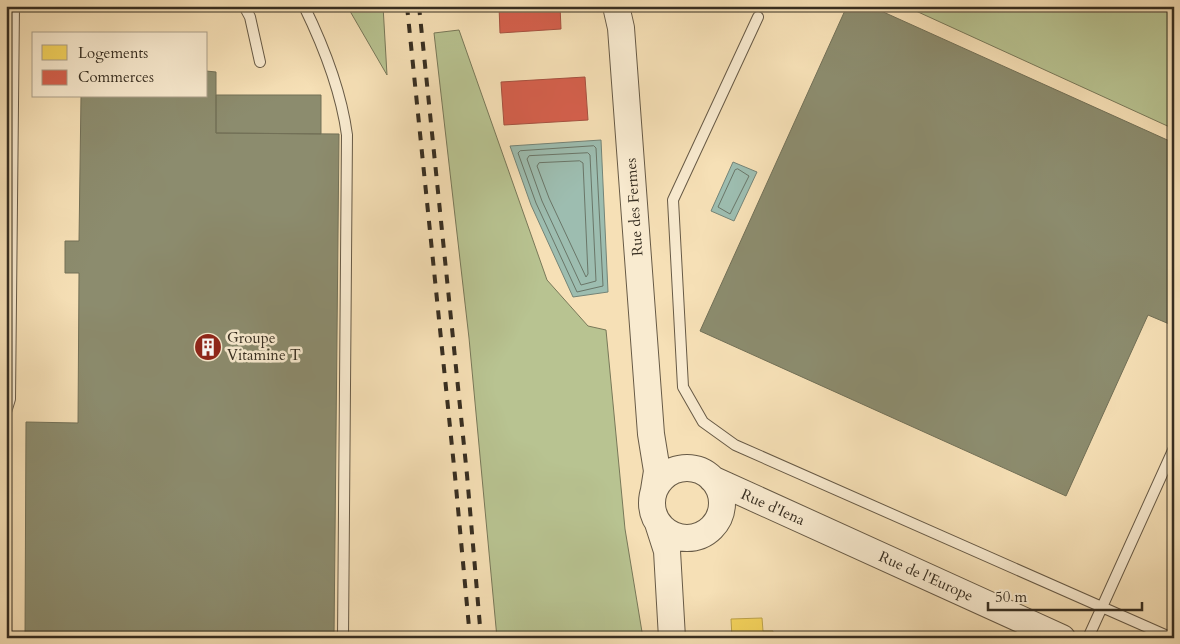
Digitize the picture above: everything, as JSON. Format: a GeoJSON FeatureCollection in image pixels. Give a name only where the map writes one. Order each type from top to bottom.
{"type":"FeatureCollection","features":[{"type":"Feature","properties":{"kind":"street","name":"Rue des Fermes"},"geometry":{"type":"LineString","coordinates":[[616,6],[621,28],[651,434],[656,459],[654,490]]}},
{"type":"Feature","properties":{"kind":"street","name":"Rue des Fermes"},"geometry":{"type":"LineString","coordinates":[[649,408],[656,427],[672,451],[705,474]]}},
{"type":"Feature","properties":{"kind":"street"},"geometry":{"type":"LineString","coordinates":[[686,468],[705,474],[719,488],[722,500],[721,511],[683,564],[671,627],[667,551],[652,508],[654,490],[664,476],[674,470],[686,468]]}},
{"type":"Feature","properties":{"kind":"street","name":"Rue d'Iena"},"geometry":{"type":"LineString","coordinates":[[705,474],[817,527]]}},
{"type":"Feature","properties":{"kind":"street","name":"Rue d'Iena"},"geometry":{"type":"LineString","coordinates":[[709,530],[736,516],[751,514],[781,517],[817,527]]}},
{"type":"Feature","properties":{"kind":"street"},"geometry":{"type":"LineString","coordinates":[[658,523],[671,535],[682,538],[694,538],[709,530]]}},
{"type":"Feature","properties":{"kind":"street","name":"Rue de l'Europe"},"geometry":{"type":"LineString","coordinates":[[817,527],[1062,638]]}},
{"type":"Feature","properties":{"kind":"lane"},"geometry":{"type":"LineString","coordinates":[[6,412],[10,399],[14,6]]}},
{"type":"Feature","properties":{"kind":"lane"},"geometry":{"type":"LineString","coordinates":[[244,6],[250,17],[260,62]]}},
{"type":"Feature","properties":{"kind":"lane"},"geometry":{"type":"LineString","coordinates":[[304,6],[321,41],[340,97],[347,135],[342,638]]}},
{"type":"Feature","properties":{"kind":"lane"},"geometry":{"type":"LineString","coordinates":[[758,17],[673,200],[683,387],[703,422],[735,445],[1172,638]]}},
{"type":"Feature","properties":{"kind":"lane"},"geometry":{"type":"LineString","coordinates":[[1088,638],[1174,448]]}},
{"type":"Feature","properties":{"kind":"green space"},"geometry":{"type":"Polygon","coordinates":[[[347,6],[383,6],[387,75],[347,6]]]}},
{"type":"Feature","properties":{"kind":"green space"},"geometry":{"type":"Polygon","coordinates":[[[905,6],[1174,6],[1174,129],[905,6]]]}},
{"type":"Feature","properties":{"kind":"green space"},"geometry":{"type":"Polygon","coordinates":[[[459,30],[547,280],[588,326],[606,330],[625,529],[643,638],[497,638],[469,338],[434,33],[459,30]]]}},
{"type":"Feature","properties":{"kind":"water"},"geometry":{"type":"Polygon","coordinates":[[[601,140],[608,292],[573,297],[531,205],[510,146],[601,140]]]}},
{"type":"Feature","properties":{"kind":"water"},"geometry":{"type":"Polygon","coordinates":[[[733,162],[757,172],[734,221],[711,211],[733,162]]]}},
{"type":"Feature","properties":{"kind":"building: Logements"},"geometry":{"type":"Polygon","coordinates":[[[762,618],[763,631],[773,631],[773,638],[732,638],[731,619],[762,618]]]}},
{"type":"Feature","properties":{"kind":"building: Commerces"},"geometry":{"type":"Polygon","coordinates":[[[499,6],[560,6],[561,29],[500,33],[499,6]]]}},
{"type":"Feature","properties":{"kind":"building: Commerces"},"geometry":{"type":"Polygon","coordinates":[[[585,77],[588,120],[504,125],[501,82],[585,77]]]}},
{"type":"Feature","properties":{"kind":"building: Industrie"},"geometry":{"type":"Polygon","coordinates":[[[847,6],[870,6],[1174,143],[1174,326],[1148,315],[1066,496],[700,331],[847,6]]]}},
{"type":"Feature","properties":{"kind":"building: Industrie","name":"Groupe Vitamine T"},"geometry":{"type":"Polygon","coordinates":[[[208,71],[216,72],[216,133],[339,134],[334,638],[25,638],[26,422],[78,423],[79,273],[65,273],[65,241],[79,241],[81,98],[208,98],[208,71]]]}},
{"type":"Feature","properties":{"kind":"building: Industrie"},"geometry":{"type":"Polygon","coordinates":[[[216,95],[321,95],[321,134],[216,133],[216,95]]]}},
{"type":"Feature","properties":{"kind":"railway"},"geometry":{"type":"LineString","coordinates":[[407,6],[470,638]]}},
{"type":"Feature","properties":{"kind":"railway"},"geometry":{"type":"LineString","coordinates":[[419,6],[467,475],[481,638]]}},
{"type":"Feature","properties":{"kind":"place","name":"Groupe Vitamine T"},"geometry":{"type":"Point","coordinates":[208,347]}}]}
